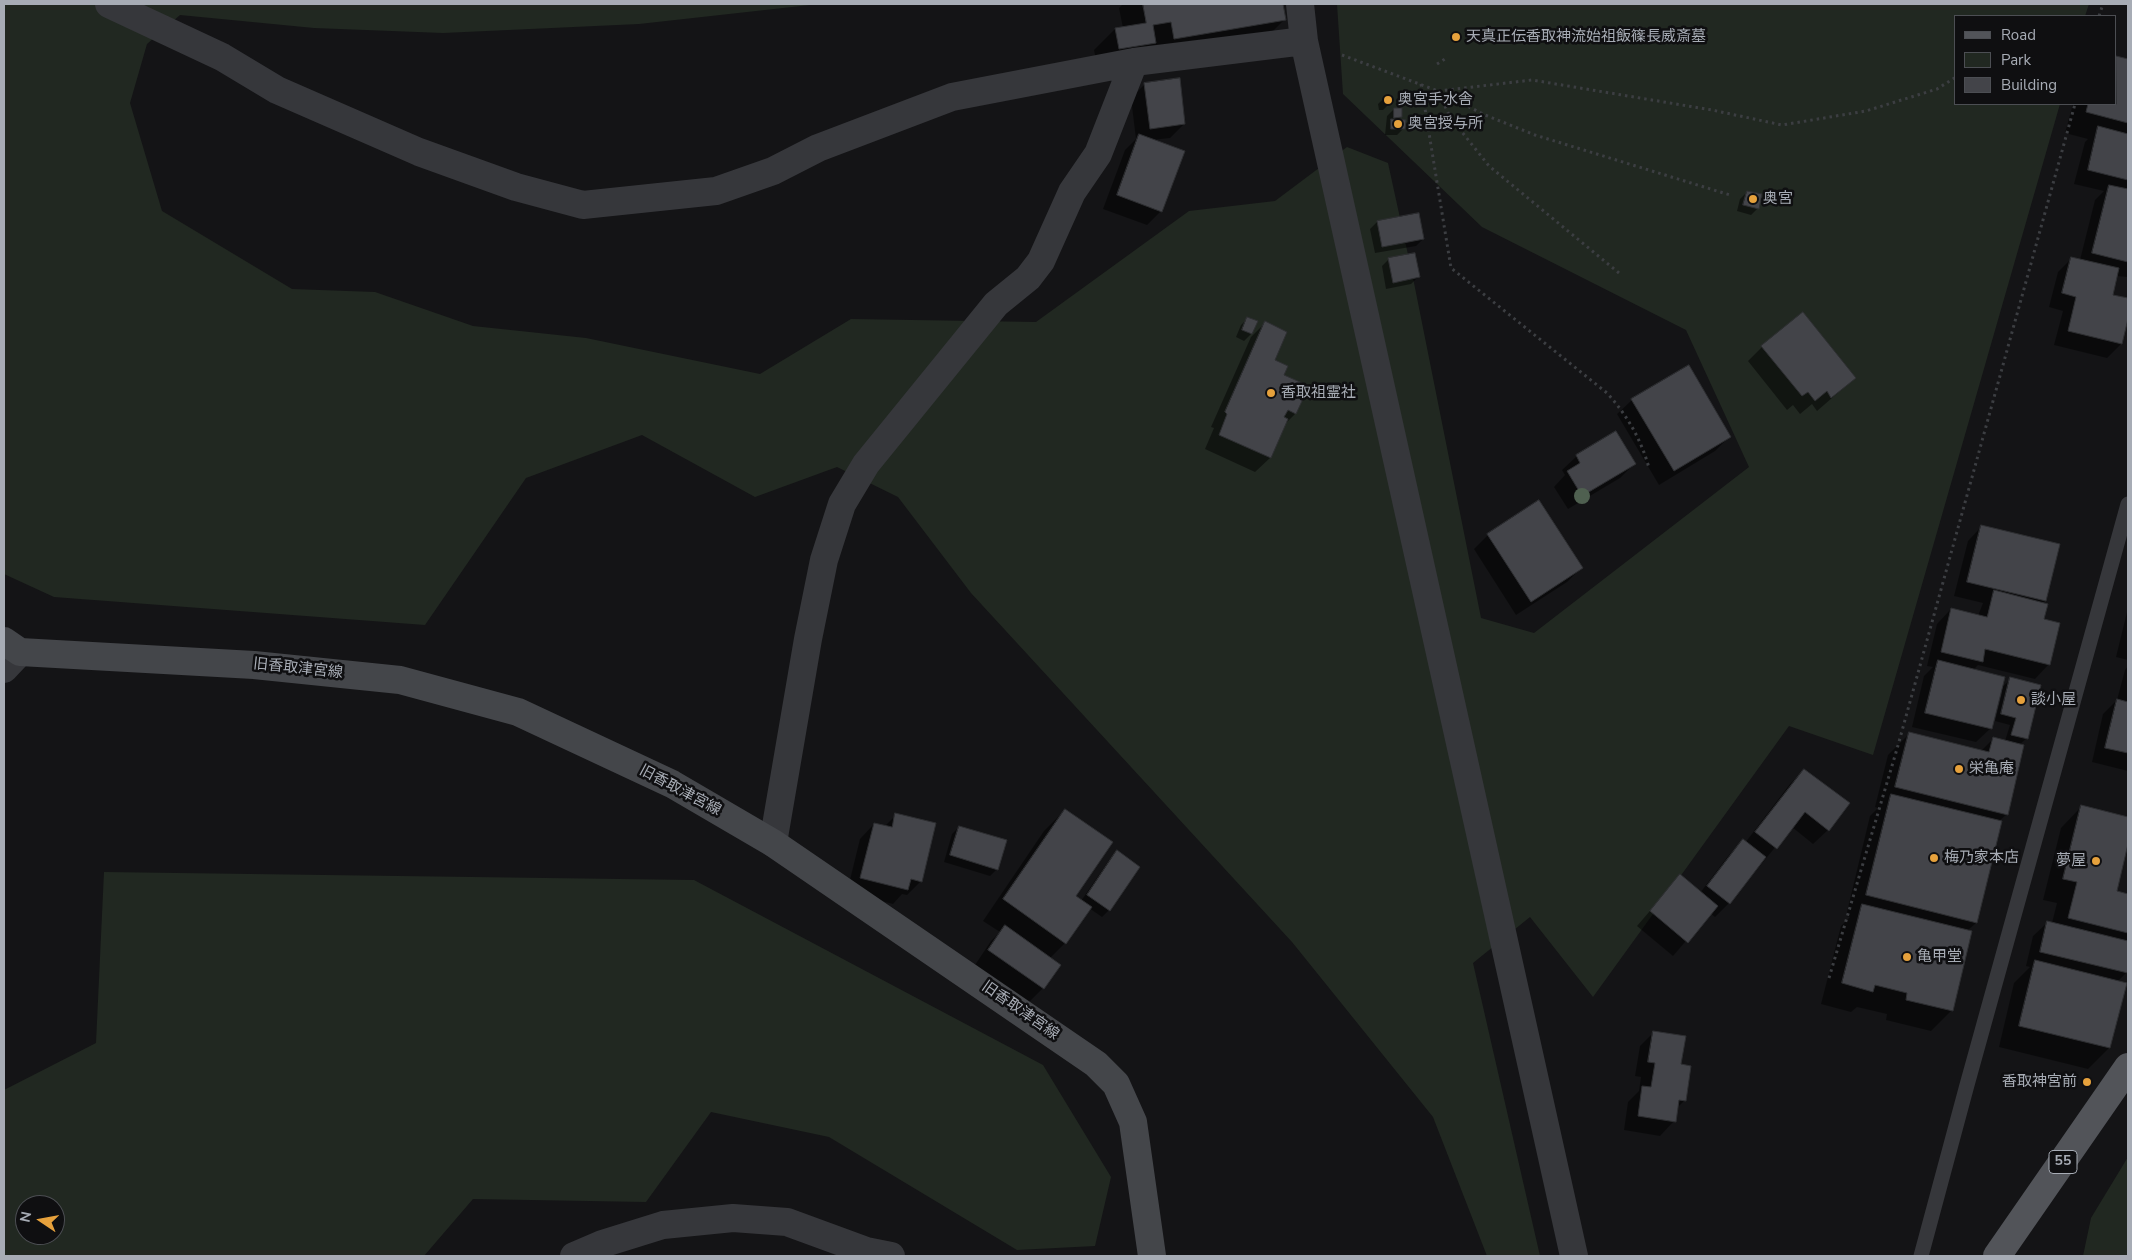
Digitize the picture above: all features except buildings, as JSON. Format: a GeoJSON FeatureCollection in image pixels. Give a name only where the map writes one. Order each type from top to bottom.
{"type":"FeatureCollection","features":[{"type":"Feature","properties":{"kind":"main road","name":"55"},"geometry":{"type":"LineString","coordinates":[[1997,1256],[2128,1067]]}},
{"type":"Feature","properties":{"kind":"street"},"geometry":{"type":"LineString","coordinates":[[108,4],[222,57],[277,90],[419,152],[516,187],[583,205],[716,191],[773,171],[818,148],[952,97],[1134,62],[1304,42]]}},
{"type":"Feature","properties":{"kind":"street"},"geometry":{"type":"LineString","coordinates":[[1300,4],[1304,42],[1574,1256]]}},
{"type":"Feature","properties":{"kind":"street"},"geometry":{"type":"LineString","coordinates":[[773,843],[808,639],[824,560],[842,504],[866,464],[996,304],[1028,278],[1041,261],[1072,192],[1098,154],[1134,62]]}},
{"type":"Feature","properties":{"kind":"street","name":"旧香取津宮線"},"geometry":{"type":"LineString","coordinates":[[9,654],[254,665],[400,680],[518,712],[672,784],[773,843],[1096,1064],[1116,1084],[1133,1122],[1152,1256]]}},
{"type":"Feature","properties":{"kind":"street"},"geometry":{"type":"LineString","coordinates":[[574,1256],[602,1244],[663,1225],[733,1218],[786,1222],[866,1251],[891,1256]]}},
{"type":"Feature","properties":{"kind":"lane"},"geometry":{"type":"LineString","coordinates":[[1921,1256],[2128,504]]}},
{"type":"Feature","properties":{"kind":"path"},"geometry":{"type":"LineString","coordinates":[[1304,42],[1421,84],[1485,115],[1535,135],[1730,195]]}},
{"type":"Feature","properties":{"kind":"path"},"geometry":{"type":"LineString","coordinates":[[1437,64],[1445,58]]}},
{"type":"Feature","properties":{"kind":"path"},"geometry":{"type":"LineString","coordinates":[[1438,91],[1532,80],[1712,110],[1782,125],[1866,111],[1937,89],[1954,78]]}},
{"type":"Feature","properties":{"kind":"path"},"geometry":{"type":"LineString","coordinates":[[1421,84],[1451,268],[1607,393],[1624,412],[1644,448],[1649,468]]}},
{"type":"Feature","properties":{"kind":"path"},"geometry":{"type":"LineString","coordinates":[[1438,91],[1450,117],[1489,166],[1619,272]]}},
{"type":"Feature","properties":{"kind":"path"},"geometry":{"type":"LineString","coordinates":[[1829,978],[1897,749],[2076,105]]}},
{"type":"Feature","properties":{"kind":"green space"},"geometry":{"type":"Polygon","coordinates":[[[4,4],[819,4],[639,24],[443,33],[314,28],[180,15],[147,44],[130,103],[162,211],[292,289],[375,292],[473,326],[586,338],[760,374],[851,319],[1036,322],[1189,211],[1275,201],[1347,147],[1388,163],[1481,618],[1534,633],[1749,467],[1686,330],[1482,227],[1343,94],[1337,4],[2089,4],[2085,15],[1954,15],[1954,105],[2060,105],[1873,755],[1789,726],[1593,997],[1530,917],[1473,963],[1540,1256],[1487,1256],[1433,1117],[1292,942],[971,593],[898,497],[837,467],[755,497],[642,435],[526,478],[425,625],[54,597],[4,574],[4,4]]]}},
{"type":"Feature","properties":{"kind":"green space"},"geometry":{"type":"Polygon","coordinates":[[[104,872],[694,880],[1043,1065],[1111,1177],[1095,1246],[1017,1250],[829,1137],[711,1112],[646,1202],[473,1199],[424,1256],[4,1256],[4,1090],[96,1043],[104,872]]]}},
{"type":"Feature","properties":{"kind":"green space"},"geometry":{"type":"Polygon","coordinates":[[[2128,1157],[2128,1256],[2083,1256],[2091,1218],[2128,1157]]]}},
{"type":"Feature","properties":{"kind":"place","name":"天真正伝香取神流始祖飯篠長威斎墓"},"geometry":{"type":"Point","coordinates":[1456,37]}},
{"type":"Feature","properties":{"kind":"place","name":"奥宮手水舎"},"geometry":{"type":"Point","coordinates":[1388,100]}},
{"type":"Feature","properties":{"kind":"place","name":"奥宮授与所"},"geometry":{"type":"Point","coordinates":[1398,124]}},
{"type":"Feature","properties":{"kind":"place","name":"奥宮"},"geometry":{"type":"Point","coordinates":[1753,199]}},
{"type":"Feature","properties":{"kind":"place","name":"香取祖霊社"},"geometry":{"type":"Point","coordinates":[1271,393]}},
{"type":"Feature","properties":{"kind":"place","name":"談小屋"},"geometry":{"type":"Point","coordinates":[2021,700]}},
{"type":"Feature","properties":{"kind":"place","name":"栄亀庵"},"geometry":{"type":"Point","coordinates":[1959,769]}},
{"type":"Feature","properties":{"kind":"place","name":"梅乃家本店"},"geometry":{"type":"Point","coordinates":[1934,858]}},
{"type":"Feature","properties":{"kind":"place","name":"夢屋"},"geometry":{"type":"Point","coordinates":[2096,861]}},
{"type":"Feature","properties":{"kind":"place","name":"亀甲堂"},"geometry":{"type":"Point","coordinates":[1907,957]}},
{"type":"Feature","properties":{"kind":"place","name":"香取神宮前"},"geometry":{"type":"Point","coordinates":[2087,1082]}}]}
